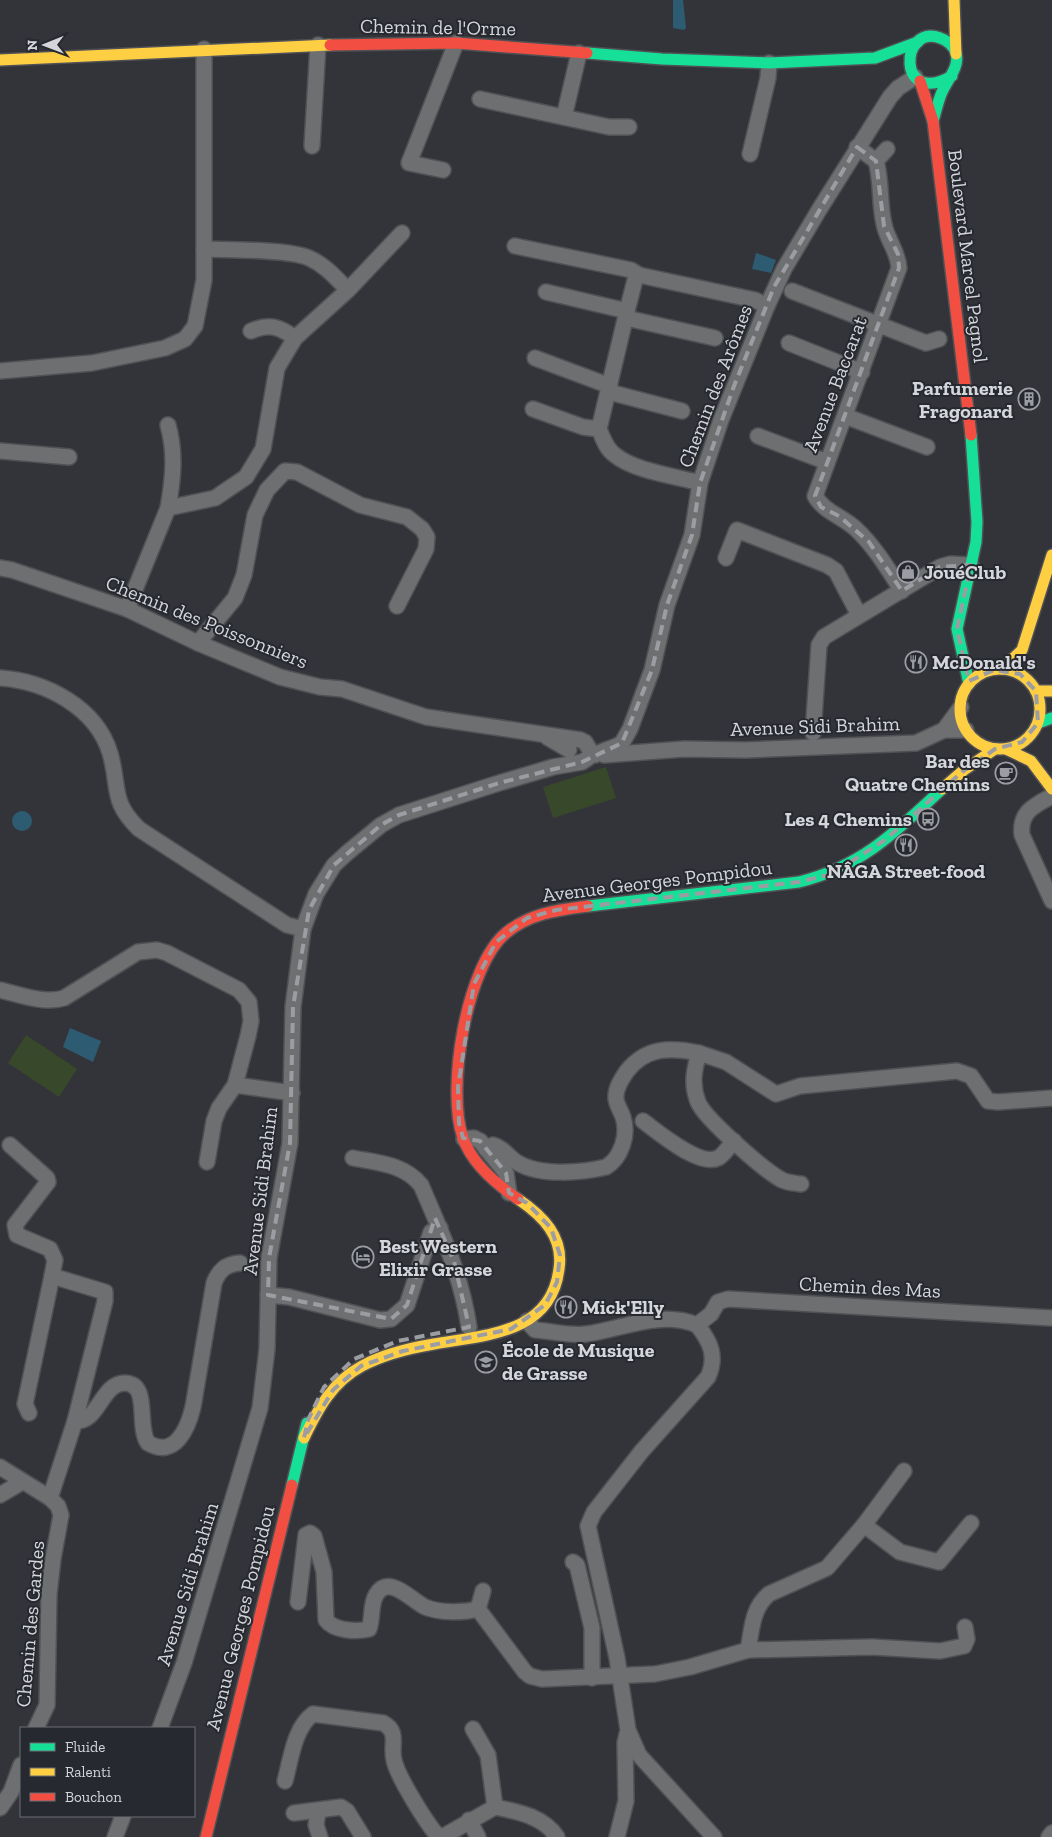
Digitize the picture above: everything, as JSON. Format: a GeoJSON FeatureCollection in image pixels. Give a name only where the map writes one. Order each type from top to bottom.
{"type":"FeatureCollection","features":[{"type":"Feature","properties":{"kind":"main road"},"geometry":{"type":"LineString","coordinates":[[942,15],[953,0]]}},
{"type":"Feature","properties":{"kind":"main road"},"geometry":{"type":"LineString","coordinates":[[953,0],[957,62],[952,76],[944,82],[935,85],[908,72],[909,56],[918,42],[932,32],[948,42],[956,54]]}},
{"type":"Feature","properties":{"kind":"main road","name":"Chemin de l'Orme"},"geometry":{"type":"LineString","coordinates":[[0,60],[204,49],[456,42],[662,59],[769,63],[875,58],[918,42]]}},
{"type":"Feature","properties":{"kind":"main road","name":"Chemin de l'Orme"},"geometry":{"type":"LineString","coordinates":[[875,58],[908,72]]}},
{"type":"Feature","properties":{"kind":"main road","name":"Boulevard Marcel Pagnol"},"geometry":{"type":"LineString","coordinates":[[908,72],[932,121],[973,456],[977,522],[971,565],[957,629],[958,642],[965,662],[969,684]]}},
{"type":"Feature","properties":{"kind":"main road","name":"Boulevard Marcel Pagnol"},"geometry":{"type":"LineString","coordinates":[[932,121],[943,90],[952,76]]}},
{"type":"Feature","properties":{"kind":"main road"},"geometry":{"type":"LineString","coordinates":[[1027,680],[1022,650],[1052,555]]}},
{"type":"Feature","properties":{"kind":"main road"},"geometry":{"type":"LineString","coordinates":[[1002,669],[1022,650]]}},
{"type":"Feature","properties":{"kind":"main road"},"geometry":{"type":"LineString","coordinates":[[965,662],[986,672]]}},
{"type":"Feature","properties":{"kind":"main road"},"geometry":{"type":"LineString","coordinates":[[962,772],[968,732],[961,708],[962,699],[969,684],[986,672],[1002,669],[1020,674],[1027,680],[1036,691],[1040,713],[1038,723],[1030,736],[1022,742],[1000,749]]}},
{"type":"Feature","properties":{"kind":"main road"},"geometry":{"type":"LineString","coordinates":[[1036,691],[1052,691]]}},
{"type":"Feature","properties":{"kind":"main road"},"geometry":{"type":"LineString","coordinates":[[1038,723],[1052,718]]}},
{"type":"Feature","properties":{"kind":"main road"},"geometry":{"type":"LineString","coordinates":[[968,732],[981,744],[1031,761],[1052,789]]}},
{"type":"Feature","properties":{"kind":"main road"},"geometry":{"type":"LineString","coordinates":[[1030,736],[1031,761]]}},
{"type":"Feature","properties":{"kind":"main road","name":"Avenue Georges Pompidou"},"geometry":{"type":"LineString","coordinates":[[304,1438],[320,1407],[345,1377],[372,1361],[403,1351],[495,1334],[527,1321],[545,1304],[553,1293],[557,1282],[560,1255],[551,1228],[527,1203],[509,1193],[482,1168],[464,1139],[457,1104],[474,984],[487,955],[496,942],[527,918],[556,910],[799,882],[832,874],[846,868],[885,840],[962,772],[1000,749]]}},
{"type":"Feature","properties":{"kind":"main road","name":"Avenue Georges Pompidou"},"geometry":{"type":"LineString","coordinates":[[206,1837],[308,1420],[315,1403],[338,1370],[354,1359],[398,1341],[469,1327],[527,1321]]}},
{"type":"Feature","properties":{"kind":"main road"},"geometry":{"type":"LineString","coordinates":[[403,1351],[420,1343],[466,1334],[469,1327]]}},
{"type":"Feature","properties":{"kind":"street"},"geometry":{"type":"LineString","coordinates":[[443,170],[409,163],[456,42]]}},
{"type":"Feature","properties":{"kind":"street"},"geometry":{"type":"LineString","coordinates":[[312,146],[318,45]]}},
{"type":"Feature","properties":{"kind":"street"},"geometry":{"type":"LineString","coordinates":[[0,371],[92,363],[165,348],[185,339],[195,326],[201,304],[204,280],[204,49]]}},
{"type":"Feature","properties":{"kind":"street"},"geometry":{"type":"LineString","coordinates":[[564,116],[579,53]]}},
{"type":"Feature","properties":{"kind":"street"},"geometry":{"type":"LineString","coordinates":[[750,154],[768,78],[769,63]]}},
{"type":"Feature","properties":{"kind":"street","name":"Chemin des Arômes"},"geometry":{"type":"LineString","coordinates":[[622,743],[630,729],[652,670],[667,605],[692,535],[700,483],[720,420],[767,306],[784,269],[857,147],[908,72]]}},
{"type":"Feature","properties":{"kind":"street"},"geometry":{"type":"LineString","coordinates":[[480,99],[609,127],[628,127]]}},
{"type":"Feature","properties":{"kind":"street"},"geometry":{"type":"LineString","coordinates":[[857,147],[876,161],[887,149]]}},
{"type":"Feature","properties":{"kind":"street","name":"Avenue Baccarat"},"geometry":{"type":"LineString","coordinates":[[876,161],[881,186],[884,226],[898,254],[899,268],[815,496],[821,507],[839,516],[869,542],[902,591]]}},
{"type":"Feature","properties":{"kind":"street"},"geometry":{"type":"LineString","coordinates":[[168,508],[215,498],[246,477],[263,449],[277,368],[295,338],[348,290],[402,233]]}},
{"type":"Feature","properties":{"kind":"street"},"geometry":{"type":"LineString","coordinates":[[515,246],[631,270],[639,275],[754,300],[767,306]]}},
{"type":"Feature","properties":{"kind":"street"},"geometry":{"type":"LineString","coordinates":[[204,249],[308,257],[326,268],[348,290]]}},
{"type":"Feature","properties":{"kind":"street"},"geometry":{"type":"LineString","coordinates":[[639,275],[635,280],[626,314],[610,389],[599,429],[605,444],[613,454],[626,463],[700,483]]}},
{"type":"Feature","properties":{"kind":"street"},"geometry":{"type":"LineString","coordinates":[[792,290],[880,323],[926,343],[939,339]]}},
{"type":"Feature","properties":{"kind":"street"},"geometry":{"type":"LineString","coordinates":[[546,292],[715,338]]}},
{"type":"Feature","properties":{"kind":"street"},"geometry":{"type":"LineString","coordinates":[[251,331],[264,325],[281,327],[295,338]]}},
{"type":"Feature","properties":{"kind":"street"},"geometry":{"type":"LineString","coordinates":[[789,343],[862,372]]}},
{"type":"Feature","properties":{"kind":"street"},"geometry":{"type":"LineString","coordinates":[[535,358],[610,389],[682,411]]}},
{"type":"Feature","properties":{"kind":"street"},"geometry":{"type":"LineString","coordinates":[[533,409],[583,427],[599,429]]}},
{"type":"Feature","properties":{"kind":"street"},"geometry":{"type":"LineString","coordinates":[[846,416],[927,447]]}},
{"type":"Feature","properties":{"kind":"street"},"geometry":{"type":"LineString","coordinates":[[127,609],[168,508],[174,469],[173,443],[168,425]]}},
{"type":"Feature","properties":{"kind":"street"},"geometry":{"type":"LineString","coordinates":[[758,436],[827,462]]}},
{"type":"Feature","properties":{"kind":"street"},"geometry":{"type":"LineString","coordinates":[[0,451],[69,457]]}},
{"type":"Feature","properties":{"kind":"street"},"geometry":{"type":"LineString","coordinates":[[198,643],[234,598],[244,575],[255,515],[267,490],[285,471],[297,472],[360,505],[407,517],[422,528],[427,537],[426,549],[397,606]]}},
{"type":"Feature","properties":{"kind":"street"},"geometry":{"type":"LineString","coordinates":[[726,558],[737,530],[827,565],[836,571],[859,615]]}},
{"type":"Feature","properties":{"kind":"street"},"geometry":{"type":"LineString","coordinates":[[813,733],[819,645],[824,637],[940,567],[950,564],[971,565]]}},
{"type":"Feature","properties":{"kind":"street","name":"Chemin des Poissonniers"},"geometry":{"type":"LineString","coordinates":[[0,568],[127,609],[198,643],[280,677],[320,687],[342,689],[426,717],[547,737],[560,736],[588,748]]}},
{"type":"Feature","properties":{"kind":"street"},"geometry":{"type":"LineString","coordinates":[[0,678],[37,684],[53,691],[83,713],[104,739],[110,752],[120,806],[139,829],[287,925],[303,929]]}},
{"type":"Feature","properties":{"kind":"street","name":"Avenue Sidi Brahim"},"geometry":{"type":"LineString","coordinates":[[588,748],[746,750],[916,743],[944,730],[961,708]]}},
{"type":"Feature","properties":{"kind":"street","name":"Avenue Sidi Brahim"},"geometry":{"type":"LineString","coordinates":[[944,730],[968,732]]}},
{"type":"Feature","properties":{"kind":"street","name":"Chemin des Poissonniers"},"geometry":{"type":"LineString","coordinates":[[547,737],[571,755]]}},
{"type":"Feature","properties":{"kind":"street","name":"Avenue Sidi Brahim"},"geometry":{"type":"LineString","coordinates":[[588,748],[622,743],[684,749]]}},
{"type":"Feature","properties":{"kind":"street","name":"Avenue Sidi Brahim"},"geometry":{"type":"LineString","coordinates":[[160,1727],[184,1663],[260,1408],[267,1349],[269,1258],[290,1143],[292,1026],[303,929],[309,910],[323,880],[341,859],[380,825],[418,808],[553,767],[571,755],[586,761],[588,748]]}},
{"type":"Feature","properties":{"kind":"street"},"geometry":{"type":"LineString","coordinates":[[1052,796],[1030,808],[1024,816],[1021,825],[1022,834],[1052,901]]}},
{"type":"Feature","properties":{"kind":"street"},"geometry":{"type":"LineString","coordinates":[[0,990],[48,1001],[64,998],[138,952],[157,950],[239,990],[249,1002],[251,1021],[235,1084],[219,1108],[207,1162]]}},
{"type":"Feature","properties":{"kind":"street"},"geometry":{"type":"LineString","coordinates":[[486,1149],[494,1145],[498,1146],[515,1162],[528,1169],[541,1172],[606,1167],[614,1162],[623,1141],[625,1130],[623,1117],[616,1098],[621,1080],[633,1064],[647,1053],[665,1049],[699,1053],[726,1062],[776,1094],[800,1086],[957,1071],[971,1076],[988,1101],[1052,1098]]}},
{"type":"Feature","properties":{"kind":"street"},"geometry":{"type":"LineString","coordinates":[[699,1053],[692,1077],[698,1101],[712,1122],[783,1180],[801,1184]]}},
{"type":"Feature","properties":{"kind":"street"},"geometry":{"type":"LineString","coordinates":[[235,1084],[292,1093]]}},
{"type":"Feature","properties":{"kind":"street"},"geometry":{"type":"LineString","coordinates":[[643,1121],[681,1149],[710,1159],[720,1157],[734,1141]]}},
{"type":"Feature","properties":{"kind":"street"},"geometry":{"type":"LineString","coordinates":[[464,1139],[474,1138],[486,1149],[506,1173],[509,1193]]}},
{"type":"Feature","properties":{"kind":"street"},"geometry":{"type":"LineString","coordinates":[[10,1145],[47,1178],[46,1186],[15,1225],[15,1230],[17,1235],[50,1249],[55,1260],[25,1404],[29,1413]]}},
{"type":"Feature","properties":{"kind":"street"},"geometry":{"type":"LineString","coordinates":[[353,1158],[400,1168],[415,1178],[421,1186],[454,1261],[469,1327]]}},
{"type":"Feature","properties":{"kind":"street"},"geometry":{"type":"LineString","coordinates":[[268,1295],[288,1296],[380,1320],[391,1319],[407,1305],[431,1232],[440,1228]]}},
{"type":"Feature","properties":{"kind":"street"},"geometry":{"type":"LineString","coordinates":[[74,1421],[88,1418],[116,1385],[128,1383],[134,1385],[141,1393],[142,1428],[148,1443],[163,1448],[177,1442],[187,1426],[193,1406],[214,1283],[224,1268],[230,1264],[240,1263]]}},
{"type":"Feature","properties":{"kind":"street"},"geometry":{"type":"LineString","coordinates":[[0,1467],[50,1498],[74,1421],[106,1301],[105,1292],[52,1276]]}},
{"type":"Feature","properties":{"kind":"street","name":"Chemin des Mas"},"geometry":{"type":"LineString","coordinates":[[697,1325],[711,1314],[718,1302],[728,1299],[1052,1318]]}},
{"type":"Feature","properties":{"kind":"street"},"geometry":{"type":"LineString","coordinates":[[527,1321],[535,1330],[584,1334],[656,1319],[689,1322],[697,1325],[711,1346],[712,1368],[708,1377],[641,1452],[594,1512],[588,1526],[628,1730],[639,1755],[714,1837]]}},
{"type":"Feature","properties":{"kind":"street"},"geometry":{"type":"LineString","coordinates":[[748,1650],[754,1617],[762,1600],[769,1594],[827,1568],[864,1525],[904,1472]]}},
{"type":"Feature","properties":{"kind":"street"},"geometry":{"type":"LineString","coordinates":[[0,1495],[22,1482]]}},
{"type":"Feature","properties":{"kind":"street","name":"Chemin des Gardes"},"geometry":{"type":"LineString","coordinates":[[36,1727],[46,1705],[50,1594],[61,1515],[58,1506],[50,1498]]}},
{"type":"Feature","properties":{"kind":"street"},"geometry":{"type":"LineString","coordinates":[[864,1525],[900,1552],[939,1562],[971,1523]]}},
{"type":"Feature","properties":{"kind":"street"},"geometry":{"type":"LineString","coordinates":[[298,1602],[303,1546],[306,1535],[310,1534],[314,1536],[324,1572],[326,1620],[336,1628],[363,1631],[369,1629],[374,1598],[377,1592],[385,1588],[400,1590],[417,1603],[434,1610],[469,1611],[478,1609]]}},
{"type":"Feature","properties":{"kind":"street"},"geometry":{"type":"LineString","coordinates":[[573,1562],[577,1565],[592,1628],[592,1678]]}},
{"type":"Feature","properties":{"kind":"street"},"geometry":{"type":"LineString","coordinates":[[478,1609],[483,1591]]}},
{"type":"Feature","properties":{"kind":"street"},"geometry":{"type":"LineString","coordinates":[[478,1609],[530,1676],[542,1679],[619,1677],[672,1671],[748,1650],[872,1647],[940,1651],[964,1646],[967,1639],[965,1627]]}},
{"type":"Feature","properties":{"kind":"street"},"geometry":{"type":"LineString","coordinates":[[285,1781],[299,1729],[304,1720],[313,1714],[383,1723],[390,1727],[394,1735],[394,1761],[429,1827],[440,1837],[495,1807],[534,1817],[548,1827],[557,1837]]}},
{"type":"Feature","properties":{"kind":"street"},"geometry":{"type":"LineString","coordinates":[[473,1728],[488,1755],[495,1807]]}},
{"type":"Feature","properties":{"kind":"street"},"geometry":{"type":"LineString","coordinates":[[617,1837],[626,1801],[625,1743],[628,1730]]}},
{"type":"Feature","properties":{"kind":"street"},"geometry":{"type":"LineString","coordinates":[[3,1804],[20,1767]]}},
{"type":"Feature","properties":{"kind":"street"},"geometry":{"type":"LineString","coordinates":[[294,1813],[318,1812],[341,1807],[347,1811],[363,1837]]}},
{"type":"Feature","properties":{"kind":"street"},"geometry":{"type":"LineString","coordinates":[[318,1812],[316,1825],[320,1837]]}},
{"type":"Feature","properties":{"kind":"street"},"geometry":{"type":"LineString","coordinates":[[115,1837],[123,1817]]}},
{"type":"Feature","properties":{"kind":"street"},"geometry":{"type":"LineString","coordinates":[[469,1820],[478,1837]]}},
{"type":"Feature","properties":{"kind":"street"},"geometry":{"type":"LineString","coordinates":[[1049,1837],[1052,1833]]}},
{"type":"Feature","properties":{"kind":"highlighted area"},"geometry":{"type":"Polygon","coordinates":[[[857,147],[876,161],[884,226],[898,254],[899,268],[815,496],[821,507],[839,516],[869,542],[902,591],[940,567],[971,565],[957,629],[969,681],[994,670],[1020,674],[1036,691],[1038,723],[1022,742],[995,749],[962,772],[885,840],[832,874],[799,882],[556,910],[527,918],[496,942],[474,984],[458,1087],[459,1123],[463,1138],[480,1141],[506,1173],[509,1193],[527,1203],[551,1228],[560,1255],[557,1282],[545,1305],[511,1329],[403,1351],[361,1366],[333,1390],[304,1438],[308,1420],[324,1387],[354,1359],[398,1341],[469,1327],[454,1261],[435,1218],[407,1305],[391,1319],[268,1295],[269,1258],[290,1143],[293,1007],[309,910],[334,865],[381,825],[399,815],[499,783],[582,762],[622,743],[652,670],[667,605],[692,535],[700,483],[734,386],[774,287],[857,147]]]}},
{"type":"Feature","properties":{"kind":"green space"},"geometry":{"type":"Polygon","coordinates":[[[606,767],[616,798],[553,818],[543,787],[606,767]]]}},
{"type":"Feature","properties":{"kind":"green space"},"geometry":{"type":"Polygon","coordinates":[[[26,1035],[77,1069],[59,1097],[8,1063],[26,1035]]]}},
{"type":"Feature","properties":{"kind":"water"},"geometry":{"type":"Polygon","coordinates":[[[673,0],[683,0],[686,28],[684,30],[673,28],[673,0]]]}},
{"type":"Feature","properties":{"kind":"water"},"geometry":{"type":"Polygon","coordinates":[[[756,253],[776,260],[771,273],[752,269],[756,253]]]}},
{"type":"Feature","properties":{"kind":"water"},"geometry":{"type":"Polygon","coordinates":[[[22,811],[29,814],[32,821],[29,828],[22,831],[15,828],[12,821],[15,814],[22,811]]]}},
{"type":"Feature","properties":{"kind":"water"},"geometry":{"type":"Polygon","coordinates":[[[70,1028],[101,1041],[93,1062],[63,1047],[70,1028]]]}},
{"type":"Feature","properties":{"kind":"traffic: fast"},"geometry":{"type":"LineString","coordinates":[[933,121],[944,87],[950,78],[952,73],[955,68],[956,53],[950,44],[940,38],[927,37],[917,42],[911,52],[910,63],[913,74],[921,81],[934,83],[952,76]]}},
{"type":"Feature","properties":{"kind":"traffic: fast"},"geometry":{"type":"LineString","coordinates":[[587,53],[662,59],[769,63],[875,58],[918,42]]}},
{"type":"Feature","properties":{"kind":"traffic: fast"},"geometry":{"type":"LineString","coordinates":[[969,684],[957,629],[976,542],[977,522],[971,435]]}},
{"type":"Feature","properties":{"kind":"traffic: fast"},"geometry":{"type":"LineString","coordinates":[[1038,723],[1052,718]]}},
{"type":"Feature","properties":{"kind":"traffic: fast"},"geometry":{"type":"LineString","coordinates":[[588,906],[799,882],[821,875],[841,867],[877,846],[942,789]]}},
{"type":"Feature","properties":{"kind":"traffic: fast"},"geometry":{"type":"LineString","coordinates":[[292,1485],[307,1423]]}},
{"type":"Feature","properties":{"kind":"traffic: slow"},"geometry":{"type":"LineString","coordinates":[[954,0],[956,54]]}},
{"type":"Feature","properties":{"kind":"traffic: slow"},"geometry":{"type":"LineString","coordinates":[[0,60],[330,45]]}},
{"type":"Feature","properties":{"kind":"traffic: slow"},"geometry":{"type":"LineString","coordinates":[[1002,669],[1022,650],[1052,555]]}},
{"type":"Feature","properties":{"kind":"traffic: slow"},"geometry":{"type":"LineString","coordinates":[[1000,669],[1015,672],[1028,681],[1037,694],[1040,709],[1037,724],[1028,737],[1015,746],[1000,749],[985,746],[972,737],[963,724],[960,709],[963,694],[972,681],[985,672],[1000,669]]}},
{"type":"Feature","properties":{"kind":"traffic: slow"},"geometry":{"type":"LineString","coordinates":[[1036,691],[1052,691]]}},
{"type":"Feature","properties":{"kind":"traffic: slow"},"geometry":{"type":"LineString","coordinates":[[942,789],[964,770],[995,749]]}},
{"type":"Feature","properties":{"kind":"traffic: slow"},"geometry":{"type":"LineString","coordinates":[[1006,749],[1031,761],[1052,789]]}},
{"type":"Feature","properties":{"kind":"traffic: slow"},"geometry":{"type":"LineString","coordinates":[[304,1438],[327,1397],[351,1372],[379,1358],[406,1350],[474,1338],[513,1328],[529,1319],[543,1307],[553,1291],[559,1269],[558,1247],[550,1228],[536,1213],[518,1199]]}},
{"type":"Feature","properties":{"kind":"traffic: jam"},"geometry":{"type":"LineString","coordinates":[[330,45],[456,43],[587,53]]}},
{"type":"Feature","properties":{"kind":"traffic: jam"},"geometry":{"type":"LineString","coordinates":[[920,81],[933,121],[971,435]]}},
{"type":"Feature","properties":{"kind":"traffic: jam"},"geometry":{"type":"LineString","coordinates":[[518,1199],[486,1173],[472,1156],[463,1138],[458,1117],[457,1090],[463,1030],[470,1000],[480,972],[492,949],[506,933],[515,926],[535,917],[555,911],[588,906]]}},
{"type":"Feature","properties":{"kind":"traffic: jam"},"geometry":{"type":"LineString","coordinates":[[206,1837],[292,1485]]}},
{"type":"Feature","properties":{"kind":"place","name":"Parfumerie Fragonard"},"geometry":{"type":"Point","coordinates":[1029,399]}},
{"type":"Feature","properties":{"kind":"place","name":"JouéClub"},"geometry":{"type":"Point","coordinates":[908,572]}},
{"type":"Feature","properties":{"kind":"place","name":"McDonald's"},"geometry":{"type":"Point","coordinates":[916,662]}},
{"type":"Feature","properties":{"kind":"place","name":"Bar des Quatre Chemins"},"geometry":{"type":"Point","coordinates":[1006,773]}},
{"type":"Feature","properties":{"kind":"place","name":"Les 4 Chemins"},"geometry":{"type":"Point","coordinates":[928,819]}},
{"type":"Feature","properties":{"kind":"place","name":"NÂGA Street-food"},"geometry":{"type":"Point","coordinates":[906,845]}},
{"type":"Feature","properties":{"kind":"place","name":"Best Western Elixir Grasse"},"geometry":{"type":"Point","coordinates":[363,1257]}},
{"type":"Feature","properties":{"kind":"place","name":"Mick'Elly"},"geometry":{"type":"Point","coordinates":[566,1307]}},
{"type":"Feature","properties":{"kind":"place","name":"École de Musique de Grasse"},"geometry":{"type":"Point","coordinates":[486,1362]}}]}
